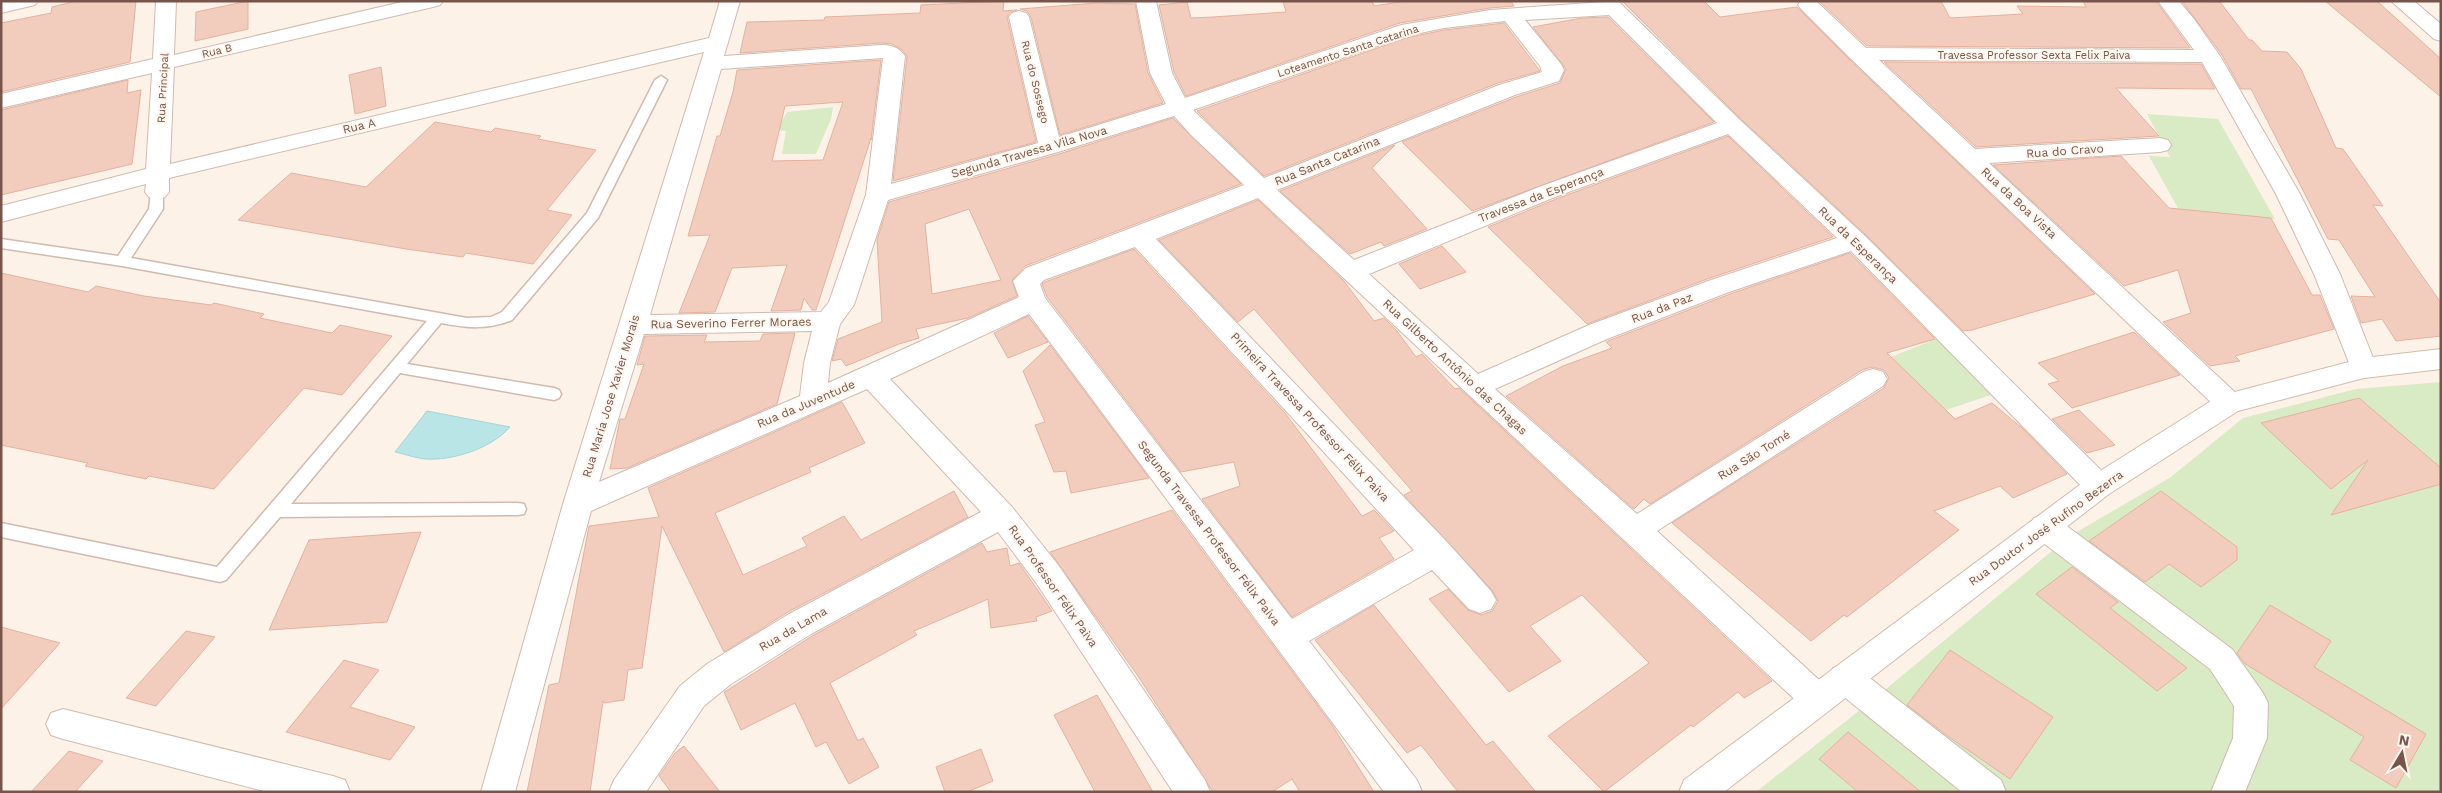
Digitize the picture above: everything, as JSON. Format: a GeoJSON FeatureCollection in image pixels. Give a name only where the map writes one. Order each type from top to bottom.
{"type":"FeatureCollection","features":[{"type":"Feature","properties":{"kind":"street"},"geometry":{"type":"LineString","coordinates":[[1,7],[28,1]]}},
{"type":"Feature","properties":{"kind":"street","name":"Rua Principal"},"geometry":{"type":"LineString","coordinates":[[157,183],[165,63],[166,1]]}},
{"type":"Feature","properties":{"kind":"street","name":"Rua B"},"geometry":{"type":"LineString","coordinates":[[1,102],[433,1]]}},
{"type":"Feature","properties":{"kind":"street","name":"Rua Maria Jose Xavier Morais"},"geometry":{"type":"LineString","coordinates":[[498,792],[578,504],[634,325],[730,1]]}},
{"type":"Feature","properties":{"kind":"street","name":"Rua Gilberto Antônio das Chagas"},"geometry":{"type":"LineString","coordinates":[[1146,1],[1161,73],[1179,107],[1199,130],[1259,188],[1352,271],[1475,387],[1635,530],[1817,699]]}},
{"type":"Feature","properties":{"kind":"street"},"geometry":{"type":"LineString","coordinates":[[2168,1],[2187,23],[2210,56],[2288,194],[2327,274],[2364,368]]}},
{"type":"Feature","properties":{"kind":"street"},"geometry":{"type":"LineString","coordinates":[[2401,1],[2441,35]]}},
{"type":"Feature","properties":{"kind":"street","name":"Rua da Boa Vista"},"geometry":{"type":"LineString","coordinates":[[1808,4],[2229,403]]}},
{"type":"Feature","properties":{"kind":"street","name":"Loteamento Santa Catarina"},"geometry":{"type":"LineString","coordinates":[[1179,107],[1401,31],[1444,22],[1609,5]]}},
{"type":"Feature","properties":{"kind":"street","name":"Rua da Esperança"},"geometry":{"type":"LineString","coordinates":[[1609,5],[1854,241],[2100,486]]}},
{"type":"Feature","properties":{"kind":"street","name":"Rua Santa Catarina"},"geometry":{"type":"LineString","coordinates":[[1034,288],[1139,236],[1507,90],[1551,76],[1553,70],[1550,64],[1511,16]]}},
{"type":"Feature","properties":{"kind":"street","name":"Rua do Sossego"},"geometry":{"type":"LineString","coordinates":[[1019,17],[1050,147]]}},
{"type":"Feature","properties":{"kind":"street","name":"Rua A"},"geometry":{"type":"LineString","coordinates":[[1,214],[157,183],[715,52],[881,50],[891,53]]}},
{"type":"Feature","properties":{"kind":"street","name":"Rua Severino Ferrer Moraes"},"geometry":{"type":"LineString","coordinates":[[813,400],[817,363],[828,321],[842,305],[878,195],[894,56],[891,53]]}},
{"type":"Feature","properties":{"kind":"street","name":"Travessa Professor Sexta Felix Paiva"},"geometry":{"type":"LineString","coordinates":[[1859,54],[2210,56]]}},
{"type":"Feature","properties":{"kind":"street","name":"Segunda Travessa Vila Nova"},"geometry":{"type":"LineString","coordinates":[[878,195],[1050,147],[1179,107]]}},
{"type":"Feature","properties":{"kind":"street","name":"Travessa da Esperança"},"geometry":{"type":"LineString","coordinates":[[1352,271],[1546,192],[1732,125]]}},
{"type":"Feature","properties":{"kind":"street","name":"Rua do Cravo"},"geometry":{"type":"LineString","coordinates":[[1969,157],[2160,145]]}},
{"type":"Feature","properties":{"kind":"street","name":"Primeira Travessa Professor Félix Paiva"},"geometry":{"type":"LineString","coordinates":[[1139,236],[1480,600]]}},
{"type":"Feature","properties":{"kind":"street","name":"Rua da Paz"},"geometry":{"type":"LineString","coordinates":[[1475,387],[1598,332],[1720,286],[1854,241]]}},
{"type":"Feature","properties":{"kind":"street","name":"Rua da Juventude"},"geometry":{"type":"LineString","coordinates":[[578,504],[871,376],[1034,288]]}},
{"type":"Feature","properties":{"kind":"street","name":"Segunda Travessa Professor Félix Paiva"},"geometry":{"type":"LineString","coordinates":[[1034,288],[1288,637],[1405,792]]}},
{"type":"Feature","properties":{"kind":"street","name":"Rua Severino Ferrer Moraes"},"geometry":{"type":"LineString","coordinates":[[634,325],[828,321]]}},
{"type":"Feature","properties":{"kind":"street","name":"Rua Doutor José Rufino Bezerra"},"geometry":{"type":"LineString","coordinates":[[1696,792],[2100,486],[2229,403],[2364,368],[2441,358]]}},
{"type":"Feature","properties":{"kind":"street","name":"Rua Professor Félix Paiva"},"geometry":{"type":"LineString","coordinates":[[871,376],[1002,515],[1048,575],[1193,792]]}},
{"type":"Feature","properties":{"kind":"street","name":"Rua São Tomé"},"geometry":{"type":"LineString","coordinates":[[1635,530],[1873,379]]}},
{"type":"Feature","properties":{"kind":"street","name":"Rua da Lama"},"geometry":{"type":"LineString","coordinates":[[626,792],[692,696],[719,674],[800,624],[1002,515]]}},
{"type":"Feature","properties":{"kind":"street"},"geometry":{"type":"LineString","coordinates":[[2046,527],[2220,659],[2252,703],[2250,738],[2228,792]]}},
{"type":"Feature","properties":{"kind":"street"},"geometry":{"type":"LineString","coordinates":[[1288,637],[1437,552]]}},
{"type":"Feature","properties":{"kind":"street"},"geometry":{"type":"LineString","coordinates":[[1845,678],[1989,792]]}},
{"type":"Feature","properties":{"kind":"street"},"geometry":{"type":"LineString","coordinates":[[63,724],[333,792]]}},
{"type":"Feature","properties":{"kind":"lane"},"geometry":{"type":"LineString","coordinates":[[1,243],[122,261],[467,322],[492,322],[507,316],[593,215],[661,80]]}},
{"type":"Feature","properties":{"kind":"lane"},"geometry":{"type":"LineString","coordinates":[[122,261],[156,210],[157,183]]}},
{"type":"Feature","properties":{"kind":"lane"},"geometry":{"type":"LineString","coordinates":[[1,530],[220,575],[438,317]]}},
{"type":"Feature","properties":{"kind":"lane"},"geometry":{"type":"LineString","coordinates":[[396,367],[554,394]]}},
{"type":"Feature","properties":{"kind":"lane"},"geometry":{"type":"LineString","coordinates":[[276,511],[518,508]]}},
{"type":"Feature","properties":{"kind":"green space"},"geometry":{"type":"Polygon","coordinates":[[[833,107],[831,119],[816,154],[782,154],[786,131],[777,130],[787,112],[833,107]]]}},
{"type":"Feature","properties":{"kind":"green space"},"geometry":{"type":"Polygon","coordinates":[[[2147,114],[2218,119],[2275,219],[2179,210],[2149,156],[2170,157],[2147,114]]]}},
{"type":"Feature","properties":{"kind":"green space"},"geometry":{"type":"Polygon","coordinates":[[[1936,339],[1991,395],[1946,410],[1891,357],[1936,339]]]}},
{"type":"Feature","properties":{"kind":"green space"},"geometry":{"type":"Polygon","coordinates":[[[2441,382],[2441,792],[1756,792],[1874,699],[2070,536],[2171,477],[2243,418],[2356,389],[2441,382]]]}},
{"type":"Feature","properties":{"kind":"water"},"geometry":{"type":"Polygon","coordinates":[[[427,411],[510,427],[483,447],[448,458],[425,459],[395,452],[427,411]]]}},
{"type":"Feature","properties":{"kind":"building"},"geometry":{"type":"Polygon","coordinates":[[[77,1],[136,1],[130,62],[1,92],[1,23],[51,13],[52,7],[77,1]]]}},
{"type":"Feature","properties":{"kind":"building"},"geometry":{"type":"Polygon","coordinates":[[[248,1],[248,29],[195,41],[196,12],[248,1]]]}},
{"type":"Feature","properties":{"kind":"building"},"geometry":{"type":"Polygon","coordinates":[[[1004,1],[1003,11],[1017,10],[1010,12],[1007,17],[1036,142],[893,181],[907,56],[901,49],[892,44],[881,43],[740,53],[747,22],[824,20],[825,17],[920,13],[921,5],[1004,1]]]}},
{"type":"Feature","properties":{"kind":"building"},"geometry":{"type":"Polygon","coordinates":[[[1283,1],[1372,1],[1374,6],[1406,1],[1511,1],[1514,6],[1490,8],[1400,23],[1186,96],[1174,72],[1159,5],[1187,2],[1191,18],[1286,12],[1283,1]]]}},
{"type":"Feature","properties":{"kind":"building"},"geometry":{"type":"Polygon","coordinates":[[[1622,1],[1704,1],[1720,17],[1797,7],[2095,294],[1963,331],[1865,234],[1741,119],[1622,1]]]}},
{"type":"Feature","properties":{"kind":"building"},"geometry":{"type":"Polygon","coordinates":[[[1819,1],[1941,1],[1950,18],[2023,14],[2017,6],[2086,7],[2083,1],[2156,1],[2190,48],[1867,46],[1819,1]]]}},
{"type":"Feature","properties":{"kind":"building"},"geometry":{"type":"Polygon","coordinates":[[[2182,1],[2220,2],[2249,40],[2252,40],[2262,51],[2287,52],[2301,69],[2336,148],[2343,149],[2383,206],[2373,205],[2441,303],[2441,336],[2396,341],[2382,319],[2361,323],[2351,296],[2375,297],[2339,240],[2328,239],[2251,89],[2241,89],[2222,55],[2182,1]]]}},
{"type":"Feature","properties":{"kind":"building"},"geometry":{"type":"Polygon","coordinates":[[[2325,1],[2377,1],[2441,59],[2441,97],[2325,1]]]}},
{"type":"Feature","properties":{"kind":"building"},"geometry":{"type":"Polygon","coordinates":[[[1096,3],[1135,4],[1148,73],[1163,103],[1060,135],[1031,17],[1027,11],[1020,9],[1096,3]]]}},
{"type":"Feature","properties":{"kind":"building"},"geometry":{"type":"Polygon","coordinates":[[[1608,17],[1714,122],[1472,211],[1402,142],[1516,97],[1560,83],[1566,69],[1533,27],[1582,18],[1608,17]]]}},
{"type":"Feature","properties":{"kind":"building"},"geometry":{"type":"Polygon","coordinates":[[[1504,23],[1540,71],[1498,83],[1264,176],[1197,111],[1406,38],[1444,30],[1504,23]]]}},
{"type":"Feature","properties":{"kind":"building"},"geometry":{"type":"Polygon","coordinates":[[[881,60],[871,140],[871,138],[816,310],[812,310],[804,298],[801,310],[771,311],[787,265],[732,268],[715,312],[679,313],[710,235],[688,236],[717,136],[720,136],[733,92],[737,70],[881,60]],[[843,102],[785,106],[772,161],[823,160],[843,102]]]}},
{"type":"Feature","properties":{"kind":"building"},"geometry":{"type":"Polygon","coordinates":[[[1884,62],[2201,64],[2215,89],[2116,88],[2159,136],[1976,147],[1884,62]]]}},
{"type":"Feature","properties":{"kind":"building"},"geometry":{"type":"Polygon","coordinates":[[[381,67],[386,106],[355,114],[349,75],[381,67]]]}},
{"type":"Feature","properties":{"kind":"building"},"geometry":{"type":"Polygon","coordinates":[[[128,80],[127,93],[141,90],[132,164],[1,195],[1,110],[128,80]]]}},
{"type":"Feature","properties":{"kind":"building"},"geometry":{"type":"Polygon","coordinates":[[[1173,118],[1241,184],[1025,266],[1012,280],[1017,296],[968,318],[916,329],[919,338],[899,344],[846,366],[841,359],[832,361],[838,339],[882,322],[877,240],[889,202],[1059,154],[1173,118]],[[969,209],[925,224],[932,294],[1001,280],[969,209]]]}},
{"type":"Feature","properties":{"kind":"building"},"geometry":{"type":"Polygon","coordinates":[[[435,122],[491,132],[495,128],[541,136],[538,139],[596,150],[547,210],[572,215],[533,264],[466,253],[463,257],[406,249],[238,220],[291,173],[366,187],[435,122]]]}},
{"type":"Feature","properties":{"kind":"building"},"geometry":{"type":"Polygon","coordinates":[[[1728,136],[1833,237],[1710,278],[1587,324],[1488,227],[1556,199],[1728,136]]]}},
{"type":"Feature","properties":{"kind":"building"},"geometry":{"type":"Polygon","coordinates":[[[1395,145],[1372,168],[1427,229],[1384,246],[1381,242],[1350,254],[1280,191],[1395,145]]]}},
{"type":"Feature","properties":{"kind":"building"},"geometry":{"type":"Polygon","coordinates":[[[2121,156],[2169,208],[2271,218],[2312,295],[2320,295],[2334,329],[2235,356],[2240,361],[2210,366],[2163,322],[2191,313],[2178,270],[2124,286],[1993,165],[2121,156]]]}},
{"type":"Feature","properties":{"kind":"building"},"geometry":{"type":"Polygon","coordinates":[[[1258,200],[1343,280],[1374,321],[1384,318],[1397,331],[1416,357],[1422,354],[1455,389],[1459,388],[1772,681],[1744,698],[1738,692],[1693,727],[1691,725],[1604,792],[1548,736],[1649,663],[1582,595],[1530,626],[1561,661],[1509,692],[1429,599],[1448,589],[1468,610],[1481,615],[1492,611],[1498,601],[1492,590],[1404,495],[1412,491],[1254,309],[1238,322],[1159,240],[1258,200]]]}},
{"type":"Feature","properties":{"kind":"building"},"geometry":{"type":"Polygon","coordinates":[[[1442,246],[1466,272],[1420,289],[1399,264],[1442,246]]]}},
{"type":"Feature","properties":{"kind":"building"},"geometry":{"type":"Polygon","coordinates":[[[1134,249],[1285,413],[1362,516],[1374,510],[1394,531],[1379,538],[1394,559],[1292,617],[1202,499],[1240,486],[1234,462],[1181,472],[1047,297],[1042,284],[1045,282],[1134,249]]]}},
{"type":"Feature","properties":{"kind":"building"},"geometry":{"type":"Polygon","coordinates":[[[1850,253],[1935,339],[1887,353],[1955,419],[1992,403],[2022,428],[2067,474],[2013,498],[2000,486],[1934,511],[1959,530],[1847,617],[1844,615],[1811,641],[1672,523],[1884,388],[1889,378],[1884,370],[1872,367],[1862,370],[1650,504],[1644,499],[1634,509],[1506,396],[1563,366],[1612,348],[1606,342],[1608,341],[1730,294],[1850,253]]]}},
{"type":"Feature","properties":{"kind":"building"},"geometry":{"type":"Polygon","coordinates":[[[1,273],[88,292],[96,286],[144,296],[211,305],[214,303],[264,314],[260,318],[332,333],[340,325],[392,336],[342,395],[304,388],[214,489],[149,476],[146,479],[85,466],[88,463],[1,445],[1,273]]]}},
{"type":"Feature","properties":{"kind":"building"},"geometry":{"type":"Polygon","coordinates":[[[1028,316],[1048,342],[1008,358],[994,333],[1028,316]]]}},
{"type":"Feature","properties":{"kind":"building"},"geometry":{"type":"Polygon","coordinates":[[[2134,332],[2180,375],[2072,408],[2048,384],[2059,381],[2038,363],[2134,332]]]}},
{"type":"Feature","properties":{"kind":"building"},"geometry":{"type":"Polygon","coordinates":[[[795,333],[777,404],[627,468],[610,469],[620,419],[625,419],[644,364],[637,365],[645,336],[707,335],[704,342],[760,341],[763,334],[795,333]]]}},
{"type":"Feature","properties":{"kind":"building"},"geometry":{"type":"Polygon","coordinates":[[[1050,345],[1149,478],[1071,493],[1066,471],[1054,472],[1035,425],[1045,422],[1023,371],[1050,345]]]}},
{"type":"Feature","properties":{"kind":"building"},"geometry":{"type":"Polygon","coordinates":[[[2359,398],[2441,468],[2441,484],[2331,515],[2368,460],[2331,489],[2261,423],[2359,398]]]}},
{"type":"Feature","properties":{"kind":"building"},"geometry":{"type":"Polygon","coordinates":[[[842,402],[865,443],[809,468],[811,472],[715,513],[743,575],[807,546],[802,538],[844,516],[861,540],[954,491],[968,517],[788,612],[724,652],[662,526],[642,668],[628,670],[624,700],[604,703],[603,701],[590,792],[527,792],[549,685],[559,683],[589,526],[659,517],[648,488],[842,402]]]}},
{"type":"Feature","properties":{"kind":"building"},"geometry":{"type":"Polygon","coordinates":[[[2079,410],[2115,445],[2087,453],[2052,419],[2079,410]]]}},
{"type":"Feature","properties":{"kind":"building"},"geometry":{"type":"Polygon","coordinates":[[[2161,491],[2237,547],[2237,560],[2201,587],[2169,564],[2145,582],[2089,541],[2161,491]]]}},
{"type":"Feature","properties":{"kind":"building"},"geometry":{"type":"Polygon","coordinates":[[[1172,510],[1332,725],[1374,792],[1300,792],[1292,779],[1272,792],[1213,792],[1138,676],[1050,552],[1172,510]]]}},
{"type":"Feature","properties":{"kind":"building"},"geometry":{"type":"Polygon","coordinates":[[[421,532],[387,622],[269,630],[309,540],[421,532]]]}},
{"type":"Feature","properties":{"kind":"building"},"geometry":{"type":"Polygon","coordinates":[[[982,543],[987,552],[1007,548],[1010,566],[1019,563],[1052,611],[1036,617],[1037,621],[991,628],[988,599],[914,631],[917,635],[830,683],[858,741],[863,738],[879,767],[849,784],[826,742],[816,747],[795,703],[741,730],[724,692],[812,636],[982,543]]]}},
{"type":"Feature","properties":{"kind":"building"},"geometry":{"type":"Polygon","coordinates":[[[2072,567],[2118,602],[2110,608],[2187,668],[2157,691],[2036,594],[2072,567]]]}},
{"type":"Feature","properties":{"kind":"building"},"geometry":{"type":"Polygon","coordinates":[[[1374,605],[1486,745],[1493,741],[1536,792],[1458,792],[1421,745],[1407,753],[1315,640],[1374,605]]]}},
{"type":"Feature","properties":{"kind":"building"},"geometry":{"type":"Polygon","coordinates":[[[2270,605],[2331,641],[2314,667],[2426,734],[2396,788],[2350,760],[2364,737],[2244,663],[2237,653],[2270,605]]]}},
{"type":"Feature","properties":{"kind":"building"},"geometry":{"type":"Polygon","coordinates":[[[1,627],[60,643],[1,709],[1,627]]]}},
{"type":"Feature","properties":{"kind":"building"},"geometry":{"type":"Polygon","coordinates":[[[186,631],[215,637],[156,706],[126,698],[186,631]]]}},
{"type":"Feature","properties":{"kind":"building"},"geometry":{"type":"Polygon","coordinates":[[[1950,650],[2053,717],[2010,779],[1907,705],[1950,650]]]}},
{"type":"Feature","properties":{"kind":"building"},"geometry":{"type":"Polygon","coordinates":[[[344,660],[379,670],[350,707],[415,727],[390,760],[286,732],[344,660]]]}},
{"type":"Feature","properties":{"kind":"building"},"geometry":{"type":"Polygon","coordinates":[[[1097,695],[1153,792],[1095,792],[1054,715],[1097,695]]]}},
{"type":"Feature","properties":{"kind":"building"},"geometry":{"type":"Polygon","coordinates":[[[1848,732],[1921,792],[1858,792],[1819,759],[1848,732]]]}},
{"type":"Feature","properties":{"kind":"building"},"geometry":{"type":"Polygon","coordinates":[[[684,746],[720,792],[671,792],[659,776],[675,753],[684,746]]]}},
{"type":"Feature","properties":{"kind":"building"},"geometry":{"type":"Polygon","coordinates":[[[981,749],[993,781],[967,792],[945,792],[936,767],[981,749]]]}},
{"type":"Feature","properties":{"kind":"building"},"geometry":{"type":"Polygon","coordinates":[[[69,751],[103,761],[75,792],[31,792],[69,751]]]}}]}
